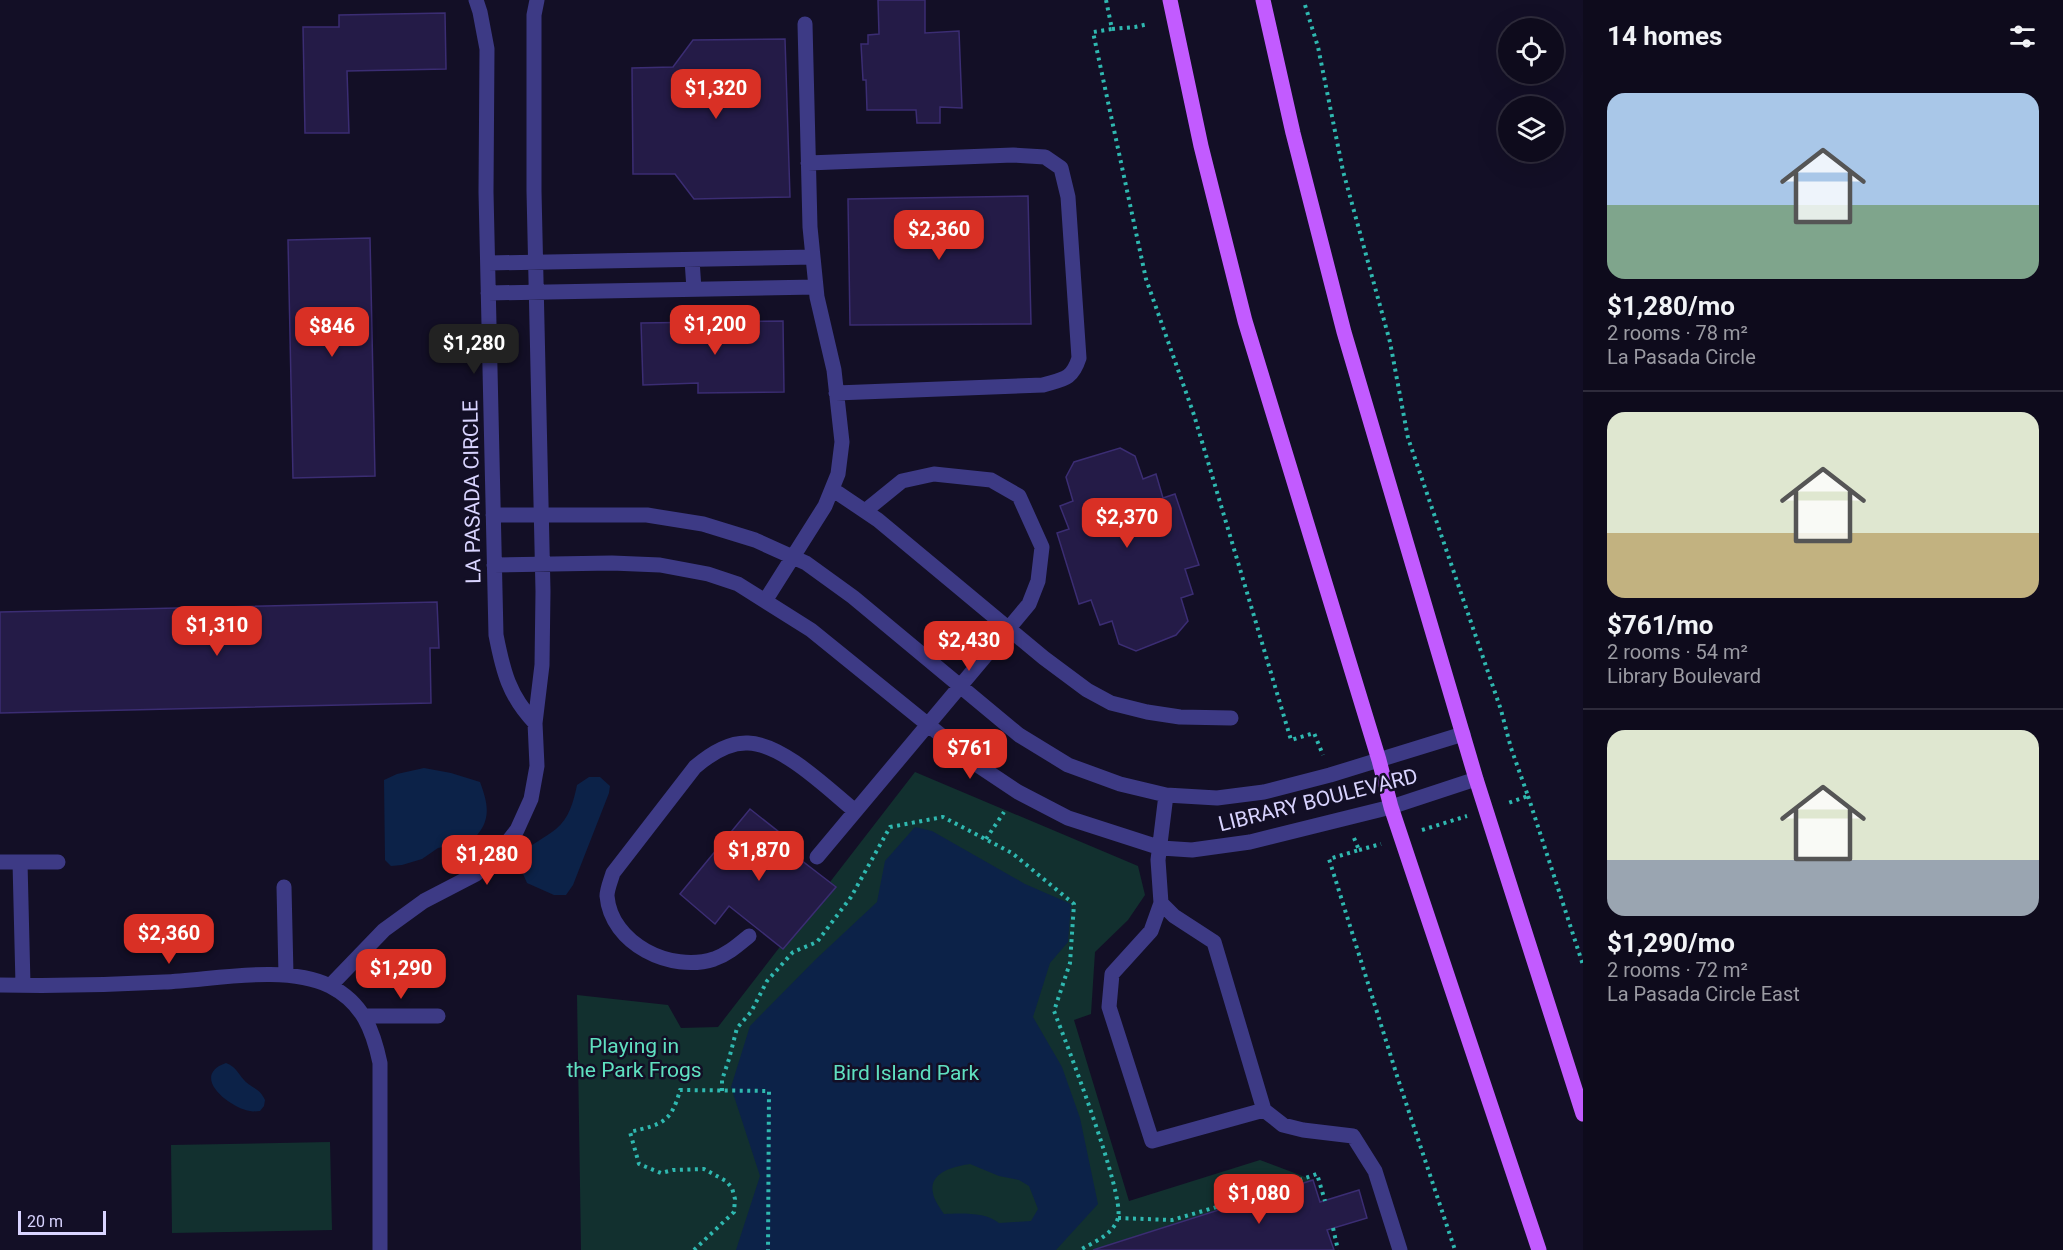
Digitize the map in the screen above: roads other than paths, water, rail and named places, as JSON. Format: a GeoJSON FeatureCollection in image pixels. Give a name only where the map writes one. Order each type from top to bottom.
{"type":"FeatureCollection","features":[{"type":"Feature","properties":{"kind":"main road"},"geometry":{"type":"LineString","coordinates":[[1170,0],[1202,146],[1245,321],[1379,760],[1391,807],[1539,1250]]}},
{"type":"Feature","properties":{"kind":"main road"},"geometry":{"type":"LineString","coordinates":[[1263,0],[1293,133],[1344,332],[1476,779],[1583,1114]]}},
{"type":"Feature","properties":{"kind":"street","name":"LA PASADA CIRCLE"},"geometry":{"type":"LineString","coordinates":[[476,0],[487,49],[486,192],[496,635],[502,668],[519,706],[535,723]]}},
{"type":"Feature","properties":{"kind":"street"},"geometry":{"type":"LineString","coordinates":[[330,986],[384,930],[424,901],[476,874],[495,858],[517,830],[531,799],[537,766],[535,723],[542,665],[534,15],[537,0]]}},
{"type":"Feature","properties":{"kind":"street"},"geometry":{"type":"LineString","coordinates":[[765,601],[825,506],[838,474],[842,442],[834,370],[816,287],[810,227],[805,24]]}},
{"type":"Feature","properties":{"kind":"street"},"geometry":{"type":"LineString","coordinates":[[808,163],[1013,155],[1045,157],[1061,168],[1068,197],[1079,358],[1076,370],[1068,378],[1043,385],[836,393]]}},
{"type":"Feature","properties":{"kind":"street"},"geometry":{"type":"LineString","coordinates":[[488,263],[813,257]]}},
{"type":"Feature","properties":{"kind":"street"},"geometry":{"type":"LineString","coordinates":[[692,260],[694,289]]}},
{"type":"Feature","properties":{"kind":"street"},"geometry":{"type":"LineString","coordinates":[[488,293],[816,287]]}},
{"type":"Feature","properties":{"kind":"street"},"geometry":{"type":"LineString","coordinates":[[817,857],[1029,604],[1038,581],[1042,547],[1018,496],[991,480],[934,474],[902,481],[865,511]]}},
{"type":"Feature","properties":{"kind":"street"},"geometry":{"type":"LineString","coordinates":[[832,489],[878,520],[1087,690],[1112,703],[1146,712],[1180,717],[1232,718]]}},
{"type":"Feature","properties":{"kind":"street","name":"LIBRARY BOULEVARD"},"geometry":{"type":"LineString","coordinates":[[493,515],[647,515],[703,524],[754,540],[806,563],[853,597],[1019,735],[1068,765],[1120,784],[1166,795],[1217,798],[1264,792],[1330,775],[1463,734]]}},
{"type":"Feature","properties":{"kind":"street","name":"LIBRARY BOULEVARD"},"geometry":{"type":"LineString","coordinates":[[494,565],[612,563],[660,565],[708,574],[738,584],[811,630],[979,766],[1018,792],[1068,818],[1161,848],[1192,850],[1250,842],[1391,807],[1476,779]]}},
{"type":"Feature","properties":{"kind":"street"},"geometry":{"type":"LineString","coordinates":[[749,936],[728,953],[712,959],[689,963],[669,960],[643,950],[623,933],[610,909],[607,893],[613,873],[694,767],[711,754],[731,746],[748,743],[766,747],[782,753],[855,811]]}},
{"type":"Feature","properties":{"kind":"street"},"geometry":{"type":"LineString","coordinates":[[1166,795],[1158,860],[1161,903],[1151,931],[1112,975],[1109,1007],[1152,1141],[1264,1110]]}},
{"type":"Feature","properties":{"kind":"street"},"geometry":{"type":"LineString","coordinates":[[0,862],[58,862]]}},
{"type":"Feature","properties":{"kind":"street"},"geometry":{"type":"LineString","coordinates":[[20,862],[23,985]]}},
{"type":"Feature","properties":{"kind":"street"},"geometry":{"type":"LineString","coordinates":[[284,887],[286,975]]}},
{"type":"Feature","properties":{"kind":"street"},"geometry":{"type":"LineString","coordinates":[[1161,903],[1174,916],[1214,942],[1264,1110],[1282,1125],[1320,1133],[1353,1136],[1375,1172],[1400,1250]]}},
{"type":"Feature","properties":{"kind":"street"},"geometry":{"type":"LineString","coordinates":[[0,985],[164,982],[286,975],[304,977],[330,986],[346,996],[365,1016],[375,1039],[380,1064],[380,1250]]}},
{"type":"Feature","properties":{"kind":"street"},"geometry":{"type":"LineString","coordinates":[[365,1016],[438,1016]]}},
{"type":"Feature","properties":{"kind":"water"},"geometry":{"type":"Polygon","coordinates":[[[424,768],[480,782],[487,807],[485,821],[470,842],[438,848],[422,859],[391,866],[385,860],[384,780],[397,774],[424,768]]]}},
{"type":"Feature","properties":{"kind":"water"},"geometry":{"type":"Polygon","coordinates":[[[589,777],[600,777],[610,786],[609,793],[573,885],[566,895],[554,895],[527,883],[520,867],[520,855],[561,825],[570,809],[577,785],[589,777]]]}},
{"type":"Feature","properties":{"kind":"water"},"geometry":{"type":"Polygon","coordinates":[[[915,827],[932,831],[1025,884],[1071,904],[1068,942],[1050,963],[1033,1017],[1062,1067],[1080,1118],[1098,1204],[1056,1250],[736,1250],[760,1176],[731,1087],[750,1026],[815,960],[877,902],[885,861],[915,827]],[[970,1164],[944,1171],[935,1180],[933,1186],[937,1204],[944,1214],[980,1215],[999,1223],[1031,1221],[1038,1209],[1029,1186],[1019,1180],[999,1176],[970,1164]]]}},
{"type":"Feature","properties":{"kind":"water"},"geometry":{"type":"Polygon","coordinates":[[[226,1063],[263,1096],[264,1106],[260,1111],[242,1109],[217,1091],[211,1076],[216,1069],[226,1063]]]}},
{"type":"Feature","properties":{"kind":"park label","name":"Playing in the Park Frogs"},"geometry":{"type":"Point","coordinates":[634,1058]}},
{"type":"Feature","properties":{"kind":"park label","name":"Bird Island Park"},"geometry":{"type":"Point","coordinates":[906,1073]}}]}
